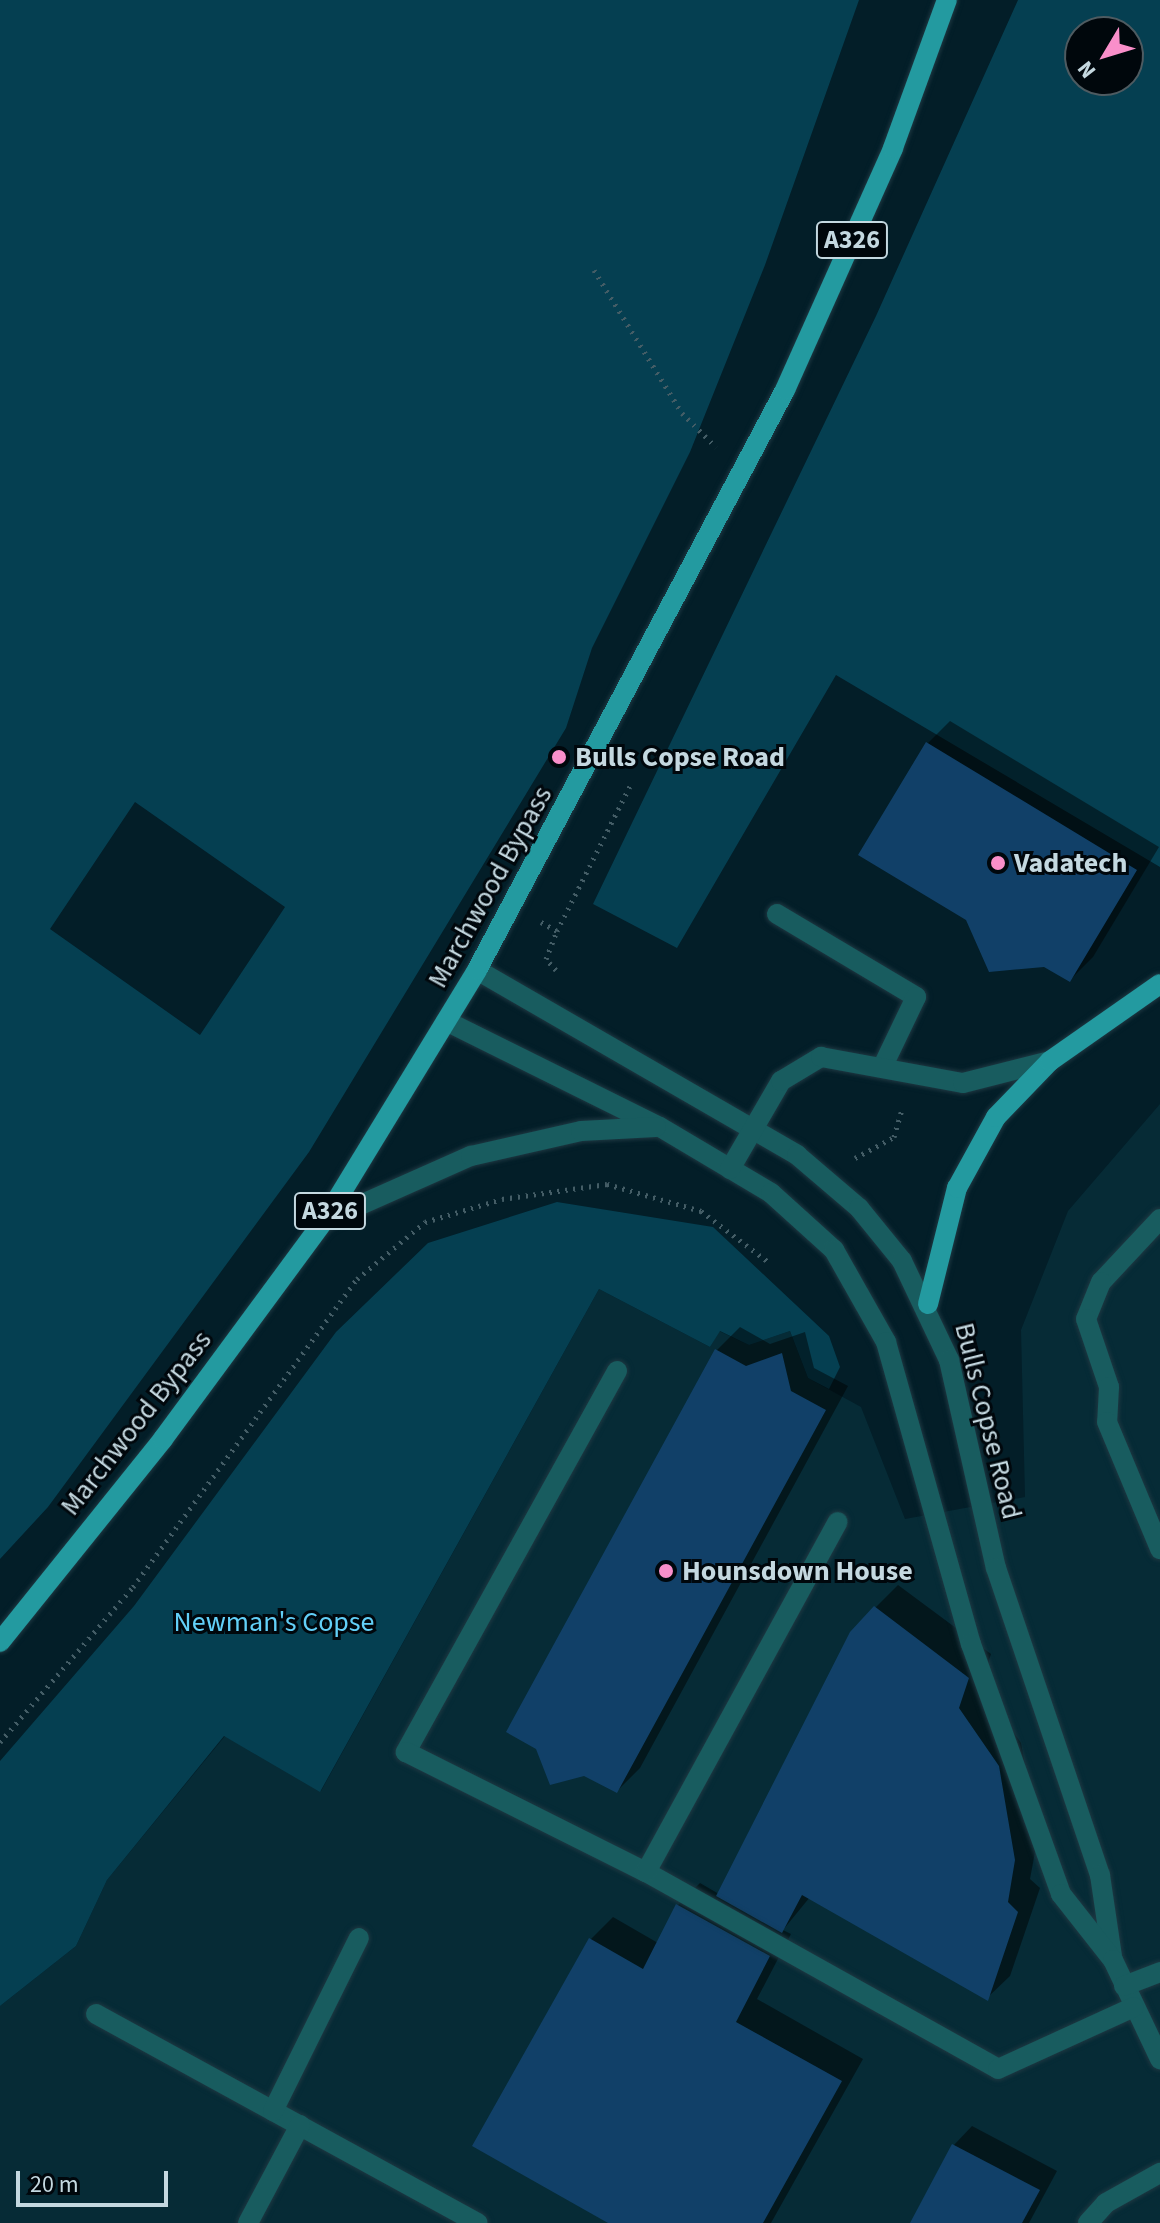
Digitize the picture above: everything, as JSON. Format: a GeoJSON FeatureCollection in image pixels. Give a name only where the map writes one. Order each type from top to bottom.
{"type":"FeatureCollection","features":[{"type":"Feature","properties":{"kind":"main road","name":"Marchwood Bypass"},"geometry":{"type":"LineString","coordinates":[[0,1642],[163,1439],[324,1221],[477,970],[742,473],[893,148],[947,0]]}},
{"type":"Feature","properties":{"kind":"main road"},"geometry":{"type":"LineString","coordinates":[[928,1304],[957,1188],[996,1117],[1050,1061],[1160,984]]}},
{"type":"Feature","properties":{"kind":"street"},"geometry":{"type":"LineString","coordinates":[[777,914],[916,997],[883,1066]]}},
{"type":"Feature","properties":{"kind":"street","name":"Bulls Copse Road"},"geometry":{"type":"LineString","coordinates":[[477,970],[753,1128],[859,1208],[928,1304],[949,1360],[1014,1626],[1100,1875],[1113,1960],[1160,2059]]}},
{"type":"Feature","properties":{"kind":"street","name":"Bulls Copse Road"},"geometry":{"type":"LineString","coordinates":[[446,1021],[660,1127],[803,1218],[834,1250],[868,1305],[886,1342],[1001,1736],[1061,1894],[1113,1960]]}},
{"type":"Feature","properties":{"kind":"street"},"geometry":{"type":"LineString","coordinates":[[730,1169],[781,1081],[805,1064],[835,1055],[883,1066],[912,1078],[963,1083],[1050,1061]]}},
{"type":"Feature","properties":{"kind":"street"},"geometry":{"type":"LineString","coordinates":[[324,1221],[471,1156],[581,1131],[660,1127]]}},
{"type":"Feature","properties":{"kind":"street"},"geometry":{"type":"LineString","coordinates":[[1160,1219],[1089,1301],[1088,1337],[1109,1387],[1107,1422],[1160,1549]]}},
{"type":"Feature","properties":{"kind":"street"},"geometry":{"type":"LineString","coordinates":[[617,1371],[406,1752],[646,1872],[998,2069],[1134,2007]]}},
{"type":"Feature","properties":{"kind":"street"},"geometry":{"type":"LineString","coordinates":[[646,1872],[838,1522]]}},
{"type":"Feature","properties":{"kind":"street"},"geometry":{"type":"LineString","coordinates":[[273,2111],[359,1938]]}},
{"type":"Feature","properties":{"kind":"street"},"geometry":{"type":"LineString","coordinates":[[1124,1986],[1160,1972]]}},
{"type":"Feature","properties":{"kind":"street"},"geometry":{"type":"LineString","coordinates":[[96,2014],[477,2223]]}},
{"type":"Feature","properties":{"kind":"street"},"geometry":{"type":"LineString","coordinates":[[248,2223],[300,2125]]}},
{"type":"Feature","properties":{"kind":"street"},"geometry":{"type":"LineString","coordinates":[[1088,2223],[1106,2203],[1160,2173]]}},
{"type":"Feature","properties":{"kind":"path"},"geometry":{"type":"LineString","coordinates":[[594,270],[682,413],[742,473]]}},
{"type":"Feature","properties":{"kind":"path"},"geometry":{"type":"LineString","coordinates":[[557,931],[632,782]]}},
{"type":"Feature","properties":{"kind":"path"},"geometry":{"type":"LineString","coordinates":[[855,1158],[894,1137],[912,1078]]}},
{"type":"Feature","properties":{"kind":"path"},"geometry":{"type":"LineString","coordinates":[[0,1742],[133,1587],[357,1279],[425,1222],[502,1199],[607,1184],[701,1211],[767,1261]]}},
{"type":"Feature","properties":{"kind":"shaded area"},"geometry":{"type":"Polygon","coordinates":[[[1160,1104],[1160,2223],[0,2223],[0,2006],[76,1946],[107,1880],[225,1736],[321,1791],[599,1289],[710,1347],[719,1331],[749,1345],[790,1331],[808,1378],[861,1407],[905,1519],[1025,1497],[1021,1330],[1068,1211],[1160,1104]]]}},
{"type":"Feature","properties":{"kind":"green space"},"geometry":{"type":"Polygon","coordinates":[[[0,0],[859,0],[765,265],[690,452],[592,648],[566,728],[309,1152],[48,1507],[0,1559],[0,0]],[[135,802],[50,929],[200,1035],[285,907],[135,802]]]}},
{"type":"Feature","properties":{"kind":"green space"},"geometry":{"type":"Polygon","coordinates":[[[1018,0],[1160,0],[1160,867],[836,675],[677,948],[593,904],[876,316],[1018,0]]]}},
{"type":"Feature","properties":{"kind":"green space","name":"Newman's Copse"},"geometry":{"type":"Polygon","coordinates":[[[557,1202],[713,1227],[829,1336],[840,1367],[829,1389],[808,1378],[790,1331],[749,1345],[720,1331],[710,1347],[599,1289],[320,1792],[224,1736],[107,1880],[76,1946],[0,2006],[0,1761],[134,1606],[336,1332],[428,1243],[557,1202]]]}},
{"type":"Feature","properties":{"kind":"building","name":"Vadatech"},"geometry":{"type":"Polygon","coordinates":[[[926,742],[1137,870],[1070,982],[1044,967],[989,972],[966,920],[858,855],[926,742]]]}},
{"type":"Feature","properties":{"kind":"building","name":"Hounsdown House"},"geometry":{"type":"Polygon","coordinates":[[[715,1349],[746,1366],[782,1353],[791,1391],[826,1410],[617,1793],[584,1776],[550,1785],[536,1749],[506,1732],[715,1349]]]}},
{"type":"Feature","properties":{"kind":"building"},"geometry":{"type":"Polygon","coordinates":[[[874,1606],[969,1678],[959,1708],[999,1766],[1015,1860],[1008,1902],[1018,1912],[988,2001],[802,1895],[782,1933],[716,1896],[850,1632],[874,1606]]]}},
{"type":"Feature","properties":{"kind":"building"},"geometry":{"type":"Polygon","coordinates":[[[676,1904],[770,1956],[736,2022],[842,2081],[763,2223],[608,2223],[472,2146],[589,1938],[643,1969],[676,1904]]]}},
{"type":"Feature","properties":{"kind":"building"},"geometry":{"type":"Polygon","coordinates":[[[952,2144],[1040,2190],[1022,2223],[910,2223],[952,2144]]]}},
{"type":"Feature","properties":{"kind":"place","name":"Bulls Copse Road"},"geometry":{"type":"Point","coordinates":[559,757]}},
{"type":"Feature","properties":{"kind":"place","name":"Vadatech"},"geometry":{"type":"Point","coordinates":[998,863]}},
{"type":"Feature","properties":{"kind":"place","name":"Hounsdown House"},"geometry":{"type":"Point","coordinates":[666,1571]}}]}
